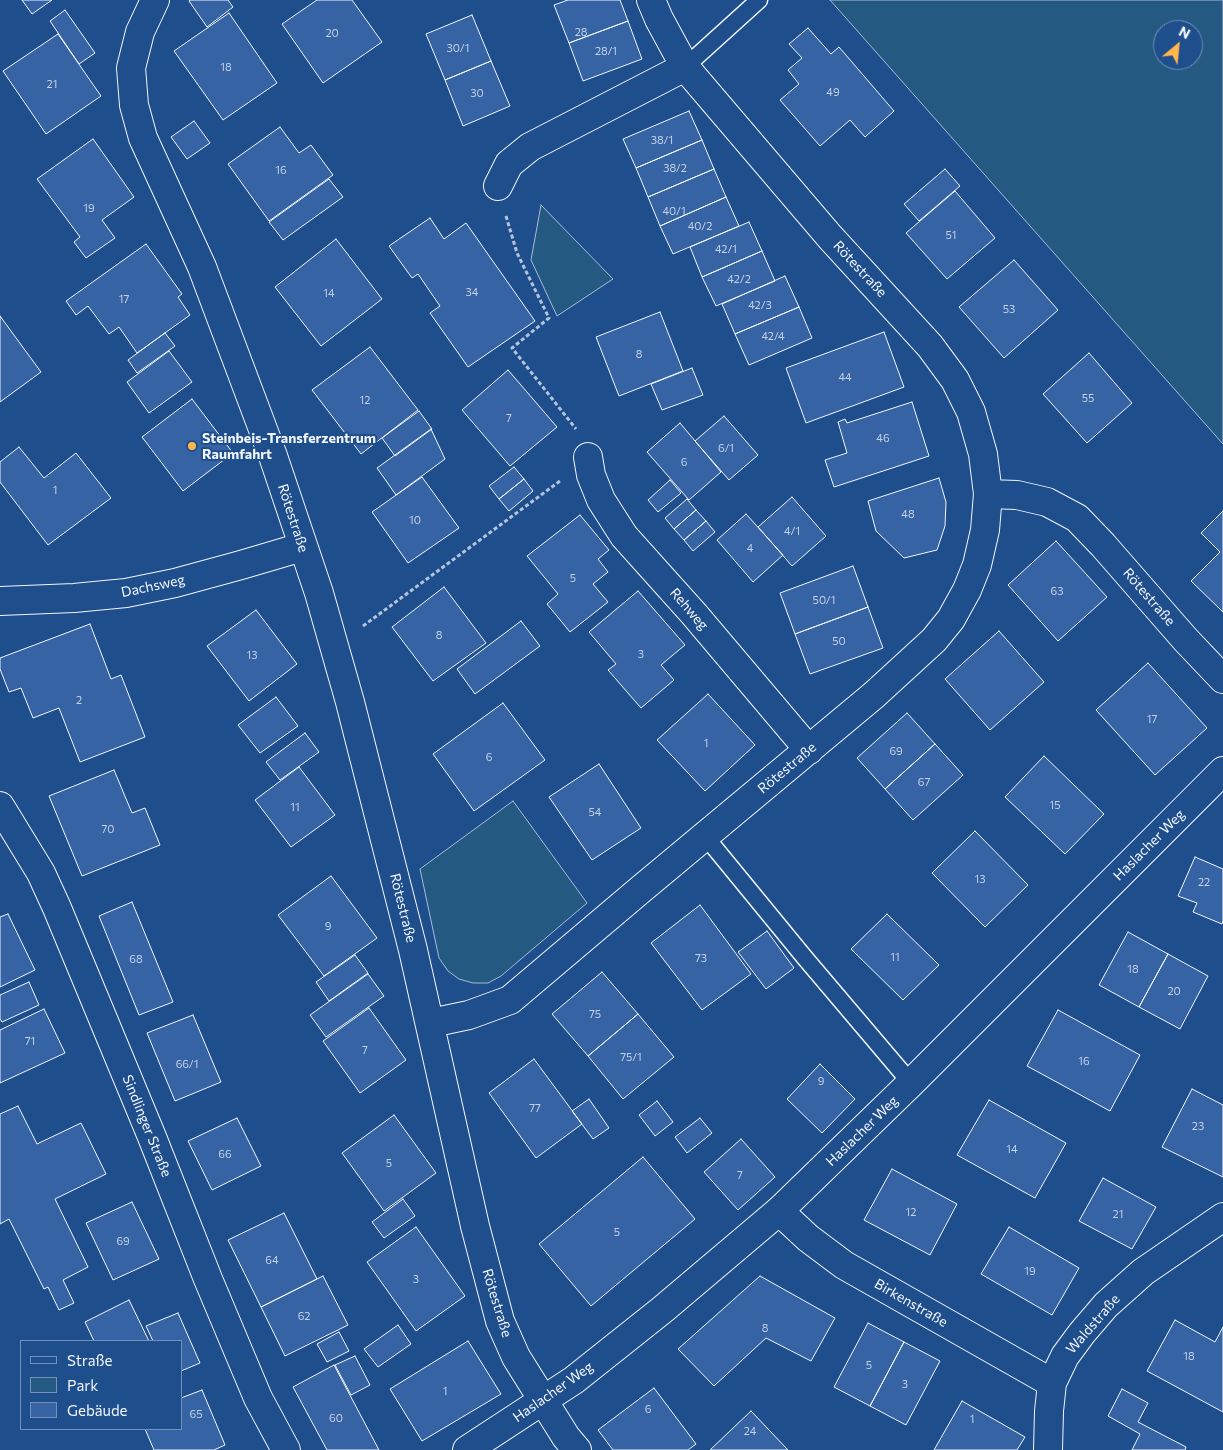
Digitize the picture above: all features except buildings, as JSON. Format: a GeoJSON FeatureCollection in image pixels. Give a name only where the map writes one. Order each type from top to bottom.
{"type":"FeatureCollection","features":[{"type":"Feature","properties":{"kind":"street","name":"Rötestraße"},"geometry":{"type":"LineString","coordinates":[[156,0],[140,32],[131,68],[134,105],[143,138],[202,267],[273,456],[319,593],[379,813],[430,1023],[475,1226],[500,1321],[516,1357],[566,1438],[576,1450]]}},
{"type":"Feature","properties":{"kind":"street","name":"Rötestraße"},"geometry":{"type":"LineString","coordinates":[[430,1023],[469,1015],[510,1000],[874,695],[934,640],[951,619],[978,565],[986,530],[988,494],[983,454],[971,412],[955,380],[930,346],[830,237],[685,67],[651,0]]}},
{"type":"Feature","properties":{"kind":"street"},"geometry":{"type":"LineString","coordinates":[[498,186],[509,164],[530,147],[685,67]]}},
{"type":"Feature","properties":{"kind":"street","name":"Rehweg"},"geometry":{"type":"LineString","coordinates":[[588,457],[601,500],[624,536],[809,750]]}},
{"type":"Feature","properties":{"kind":"street","name":"Rötestraße"},"geometry":{"type":"LineString","coordinates":[[988,494],[1017,495],[1047,502],[1077,518],[1185,640],[1223,679]]}},
{"type":"Feature","properties":{"kind":"street","name":"Dachsweg"},"geometry":{"type":"LineString","coordinates":[[0,601],[74,598],[126,593],[174,583],[302,547]]}},
{"type":"Feature","properties":{"kind":"street","name":"Haslacher Weg"},"geometry":{"type":"LineString","coordinates":[[467,1450],[574,1380],[662,1310],[779,1211],[911,1083],[1223,772]]}},
{"type":"Feature","properties":{"kind":"street","name":"Sindlinger Straße"},"geometry":{"type":"LineString","coordinates":[[0,806],[41,873],[57,908],[101,1011],[250,1380],[286,1450]]}},
{"type":"Feature","properties":{"kind":"street","name":"Birkenstraße"},"geometry":{"type":"LineString","coordinates":[[779,1211],[808,1238],[844,1264],[1052,1382]]}},
{"type":"Feature","properties":{"kind":"street","name":"Waldstraße"},"geometry":{"type":"LineString","coordinates":[[1048,1450],[1048,1411],[1052,1382],[1065,1356],[1082,1333],[1106,1305],[1143,1272],[1223,1217]]}},
{"type":"Feature","properties":{"kind":"lane"},"geometry":{"type":"LineString","coordinates":[[685,67],[759,0]]}},
{"type":"Feature","properties":{"kind":"lane"},"geometry":{"type":"LineString","coordinates":[[704,836],[911,1083]]}},
{"type":"Feature","properties":{"kind":"path"},"geometry":{"type":"LineString","coordinates":[[334,647],[571,473],[588,457],[579,432],[512,348],[549,318],[517,253],[498,186]]}},
{"type":"Feature","properties":{"kind":"green space"},"geometry":{"type":"Polygon","coordinates":[[[830,0],[1223,0],[1223,444],[830,0]]]}},
{"type":"Feature","properties":{"kind":"green space"},"geometry":{"type":"Polygon","coordinates":[[[541,205],[613,279],[557,316],[531,260],[541,205]]]}},
{"type":"Feature","properties":{"kind":"green space"},"geometry":{"type":"Polygon","coordinates":[[[513,801],[587,903],[501,976],[488,983],[473,983],[459,979],[448,971],[439,958],[420,869],[513,801]]]}},
{"type":"Feature","properties":{"kind":"place","name":"Steinbeis-Transferzentrum Raumfahrt"},"geometry":{"type":"Point","coordinates":[192,446]}}]}
